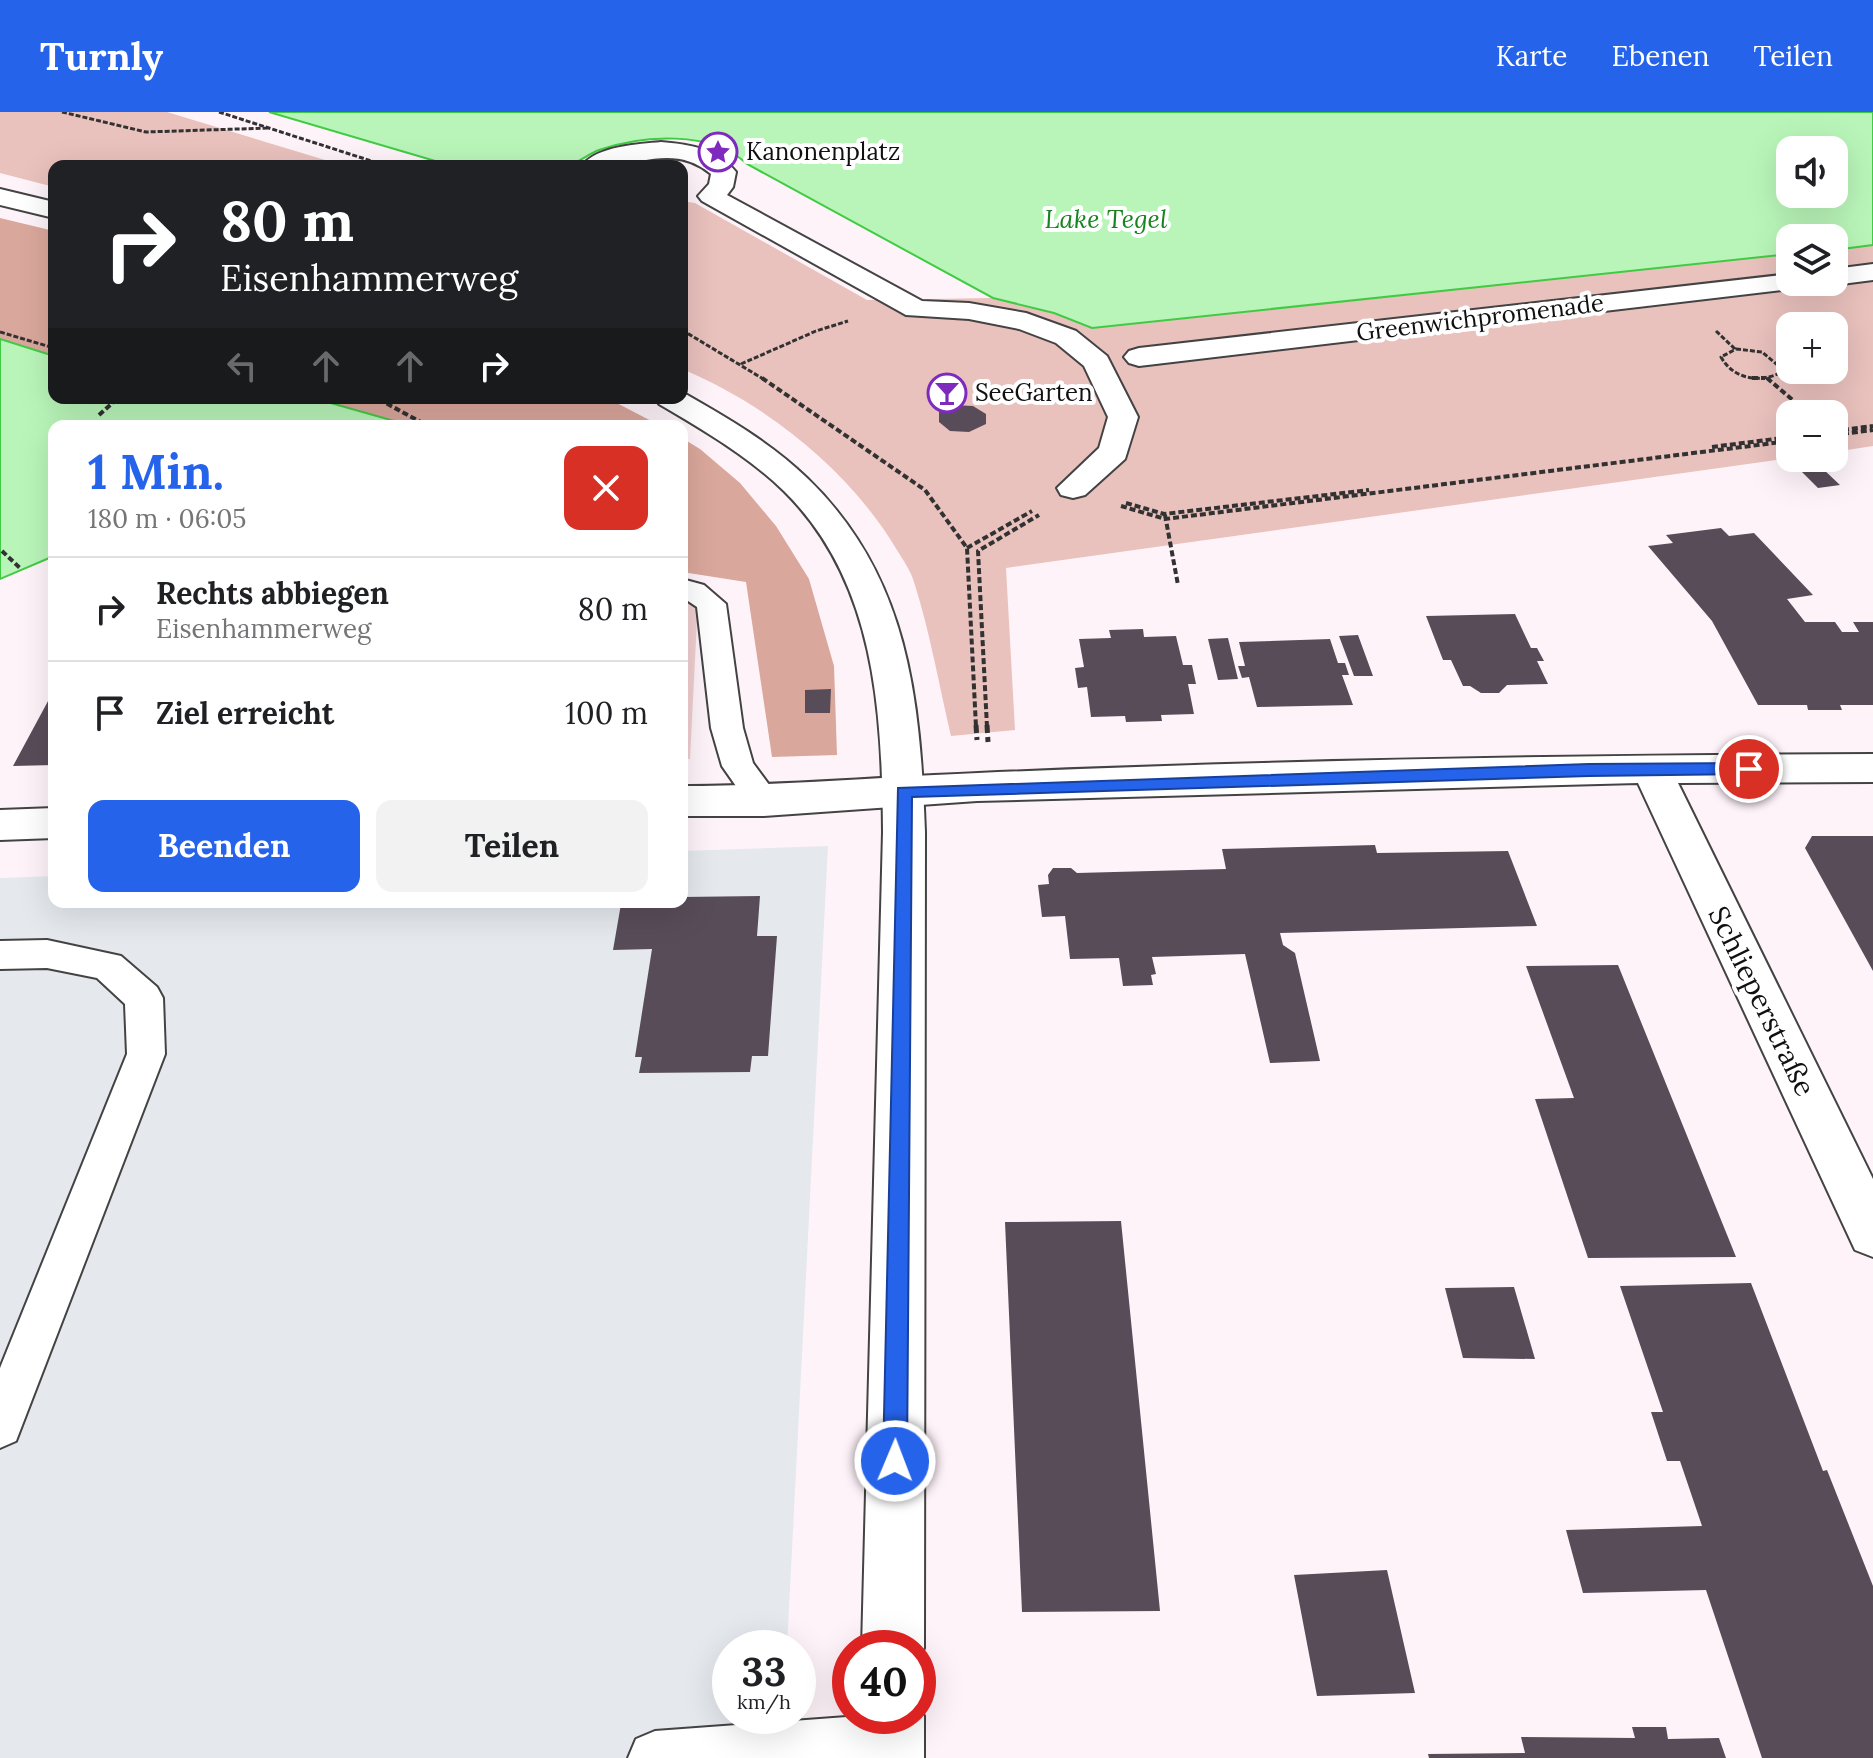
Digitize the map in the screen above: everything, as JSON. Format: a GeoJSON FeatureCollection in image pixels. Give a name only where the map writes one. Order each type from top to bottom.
{"type":"FeatureCollection","features":[{"type":"Feature","properties":{"kind":"street"},"geometry":{"type":"LineString","coordinates":[[608,160],[645,151],[703,156],[724,172],[721,187],[711,196],[916,309],[969,311],[1026,322],[1066,337],[1115,366],[1165,378],[1180,370],[1169,354]]}},
{"type":"Feature","properties":{"kind":"street"},"geometry":{"type":"LineString","coordinates":[[0,197],[48,209]]}},
{"type":"Feature","properties":{"kind":"street"},"geometry":{"type":"LineString","coordinates":[[1848,275],[1873,272]]}},
{"type":"Feature","properties":{"kind":"street","name":"Greenwichpromenade"},"geometry":{"type":"LineString","coordinates":[[1115,366],[1169,354],[1776,284]]}},
{"type":"Feature","properties":{"kind":"street"},"geometry":{"type":"LineString","coordinates":[[1073,488],[1114,452],[1123,417],[1115,366]]}},
{"type":"Feature","properties":{"kind":"street"},"geometry":{"type":"LineString","coordinates":[[681,404],[723,427],[796,485],[831,526],[861,575],[891,659],[903,792],[893,1630]]}},
{"type":"Feature","properties":{"kind":"street"},"geometry":{"type":"LineString","coordinates":[[688,801],[764,801],[903,792],[984,770],[1873,768]]}},
{"type":"Feature","properties":{"kind":"street","name":"Schlieperstraße"},"geometry":{"type":"LineString","coordinates":[[1651,769],[1873,1233]]}},
{"type":"Feature","properties":{"kind":"street"},"geometry":{"type":"LineString","coordinates":[[0,825],[48,823]]}},
{"type":"Feature","properties":{"kind":"lane"},"geometry":{"type":"LineString","coordinates":[[688,590],[711,604],[727,728],[738,766],[764,801]]}},
{"type":"Feature","properties":{"kind":"lane"},"geometry":{"type":"LineString","coordinates":[[0,955],[47,954],[108,966],[144,998],[146,1054],[0,1425]]}},
{"type":"Feature","properties":{"kind":"lane"},"geometry":{"type":"LineString","coordinates":[[655,1758],[892,1738]]}},
{"type":"Feature","properties":{"kind":"path"},"geometry":{"type":"LineString","coordinates":[[62,112],[146,132],[269,128]]}},
{"type":"Feature","properties":{"kind":"path"},"geometry":{"type":"LineString","coordinates":[[219,112],[368,160]]}},
{"type":"Feature","properties":{"kind":"path"},"geometry":{"type":"LineString","coordinates":[[0,332],[48,346]]}},
{"type":"Feature","properties":{"kind":"path"},"geometry":{"type":"LineString","coordinates":[[688,333],[741,364],[925,490],[967,548],[984,770]]}},
{"type":"Feature","properties":{"kind":"path"},"geometry":{"type":"LineString","coordinates":[[741,364],[786,343]]}},
{"type":"Feature","properties":{"kind":"path"},"geometry":{"type":"LineString","coordinates":[[1767,378],[1775,376],[1781,368],[1765,354],[1736,349],[1721,357],[1731,371],[1749,377],[1767,378],[1793,400]]}},
{"type":"Feature","properties":{"kind":"path"},"geometry":{"type":"LineString","coordinates":[[99,415],[111,404]]}},
{"type":"Feature","properties":{"kind":"path"},"geometry":{"type":"LineString","coordinates":[[391,404],[418,420]]}},
{"type":"Feature","properties":{"kind":"path"},"geometry":{"type":"LineString","coordinates":[[1848,431],[1873,428]]}},
{"type":"Feature","properties":{"kind":"path"},"geometry":{"type":"LineString","coordinates":[[1178,585],[1164,514],[1776,441]]}},
{"type":"Feature","properties":{"kind":"path"},"geometry":{"type":"LineString","coordinates":[[967,548],[1073,488]]}},
{"type":"Feature","properties":{"kind":"path"},"geometry":{"type":"LineString","coordinates":[[2,551],[21,569]]}},
{"type":"Feature","properties":{"kind":"path"},"geometry":{"type":"LineString","coordinates":[[978,551],[984,770]]}},
{"type":"Feature","properties":{"kind":"shaded area"},"geometry":{"type":"Polygon","coordinates":[[[0,112],[167,112],[325,160],[48,160],[48,185],[0,173],[0,112]]]}},
{"type":"Feature","properties":{"kind":"shaded area"},"geometry":{"type":"Polygon","coordinates":[[[688,202],[695,203],[867,300],[993,298],[1054,313],[1092,328],[1776,255],[1776,296],[1848,296],[1848,248],[1873,245],[1873,446],[1848,450],[1848,400],[1776,400],[1776,460],[1006,568],[1015,730],[951,736],[920,601],[904,562],[878,521],[831,467],[804,443],[745,401],[688,372],[688,202]]]}},
{"type":"Feature","properties":{"kind":"shaded area"},"geometry":{"type":"Polygon","coordinates":[[[0,218],[48,230],[48,354],[0,339],[0,218]]]}},
{"type":"Feature","properties":{"kind":"shaded area"},"geometry":{"type":"Polygon","coordinates":[[[334,404],[619,404],[649,420],[391,420],[334,404]]]}},
{"type":"Feature","properties":{"kind":"shaded area"},"geometry":{"type":"Polygon","coordinates":[[[688,442],[740,483],[776,526],[809,579],[834,666],[837,755],[772,757],[746,582],[688,573],[688,442]]]}},
{"type":"Feature","properties":{"kind":"shaded area"},"geometry":{"type":"Polygon","coordinates":[[[688,592],[698,601],[688,759],[688,592]]]}},
{"type":"Feature","properties":{"kind":"shaded area"},"geometry":{"type":"Polygon","coordinates":[[[828,846],[788,1630],[712,1630],[712,1734],[783,1734],[782,1758],[0,1758],[0,878],[48,876],[48,908],[688,908],[688,851],[828,846]]]}},
{"type":"Feature","properties":{"kind":"water","name":"Lake Tegel"},"geometry":{"type":"Polygon","coordinates":[[[269,112],[1873,112],[1873,245],[1848,248],[1848,224],[1776,224],[1776,255],[1092,328],[1054,313],[993,298],[715,145],[655,139],[616,145],[580,160],[432,160],[269,112]]]}},
{"type":"Feature","properties":{"kind":"water"},"geometry":{"type":"Polygon","coordinates":[[[0,339],[48,354],[48,404],[334,404],[391,420],[48,420],[48,559],[0,579],[0,339]]]}},
{"type":"Feature","properties":{"kind":"building"},"geometry":{"type":"Polygon","coordinates":[[[954,405],[973,406],[986,414],[986,424],[969,432],[950,431],[939,422],[939,412],[954,405]]]}},
{"type":"Feature","properties":{"kind":"building"},"geometry":{"type":"Polygon","coordinates":[[[1802,472],[1826,472],[1840,485],[1818,488],[1802,472]]]}},
{"type":"Feature","properties":{"kind":"building"},"geometry":{"type":"Polygon","coordinates":[[[1721,528],[1729,536],[1754,533],[1813,595],[1787,599],[1805,622],[1835,622],[1842,632],[1859,632],[1853,622],[1873,622],[1873,705],[1840,705],[1842,710],[1808,710],[1807,705],[1758,705],[1712,621],[1648,546],[1673,543],[1666,535],[1721,528]]]}},
{"type":"Feature","properties":{"kind":"building"},"geometry":{"type":"Polygon","coordinates":[[[1515,614],[1531,648],[1537,648],[1544,661],[1537,661],[1548,684],[1507,685],[1499,693],[1481,693],[1470,686],[1463,686],[1451,660],[1443,660],[1426,616],[1515,614]]]}},
{"type":"Feature","properties":{"kind":"building"},"geometry":{"type":"Polygon","coordinates":[[[1143,629],[1144,637],[1176,636],[1183,665],[1192,665],[1196,684],[1188,684],[1194,714],[1161,715],[1162,721],[1126,722],[1125,716],[1091,717],[1087,687],[1078,688],[1075,668],[1084,667],[1079,639],[1111,638],[1109,630],[1143,629]]]}},
{"type":"Feature","properties":{"kind":"building"},"geometry":{"type":"Polygon","coordinates":[[[1358,635],[1373,676],[1354,676],[1339,636],[1358,635]]]}},
{"type":"Feature","properties":{"kind":"building"},"geometry":{"type":"Polygon","coordinates":[[[1228,638],[1238,679],[1218,680],[1208,639],[1228,638]]]}},
{"type":"Feature","properties":{"kind":"building"},"geometry":{"type":"Polygon","coordinates":[[[1330,639],[1338,663],[1345,663],[1349,675],[1342,675],[1353,705],[1257,707],[1249,677],[1242,678],[1238,666],[1245,666],[1239,642],[1330,639]]]}},
{"type":"Feature","properties":{"kind":"building"},"geometry":{"type":"Polygon","coordinates":[[[831,689],[830,713],[805,713],[805,690],[831,689]]]}},
{"type":"Feature","properties":{"kind":"building"},"geometry":{"type":"Polygon","coordinates":[[[48,701],[48,765],[13,766],[48,701]]]}},
{"type":"Feature","properties":{"kind":"building"},"geometry":{"type":"Polygon","coordinates":[[[1812,836],[1873,836],[1873,971],[1805,848],[1812,836]]]}},
{"type":"Feature","properties":{"kind":"building"},"geometry":{"type":"Polygon","coordinates":[[[1375,845],[1377,853],[1508,851],[1537,926],[1280,933],[1283,945],[1295,953],[1320,1061],[1270,1063],[1245,954],[1152,957],[1156,974],[1151,975],[1153,985],[1123,986],[1119,958],[1070,959],[1065,916],[1042,917],[1038,885],[1049,884],[1048,875],[1053,868],[1071,868],[1077,873],[1226,869],[1222,849],[1375,845]]]}},
{"type":"Feature","properties":{"kind":"building"},"geometry":{"type":"Polygon","coordinates":[[[760,896],[757,936],[777,936],[768,1056],[752,1056],[750,1072],[639,1073],[642,1057],[635,1057],[652,949],[613,950],[620,908],[688,908],[688,897],[760,896]]]}},
{"type":"Feature","properties":{"kind":"building"},"geometry":{"type":"Polygon","coordinates":[[[1618,965],[1736,1257],[1588,1258],[1535,1099],[1574,1098],[1526,966],[1618,965]]]}},
{"type":"Feature","properties":{"kind":"building"},"geometry":{"type":"Polygon","coordinates":[[[1121,1221],[1160,1611],[1022,1612],[1005,1222],[1121,1221]]]}},
{"type":"Feature","properties":{"kind":"building"},"geometry":{"type":"Polygon","coordinates":[[[1751,1283],[1823,1471],[1827,1470],[1873,1586],[1873,1758],[1762,1758],[1706,1590],[1583,1593],[1566,1530],[1702,1526],[1680,1461],[1667,1461],[1651,1412],[1663,1412],[1620,1286],[1751,1283]]]}},
{"type":"Feature","properties":{"kind":"building"},"geometry":{"type":"Polygon","coordinates":[[[1514,1287],[1535,1359],[1463,1358],[1445,1288],[1514,1287]]]}},
{"type":"Feature","properties":{"kind":"building"},"geometry":{"type":"Polygon","coordinates":[[[1387,1570],[1415,1693],[1317,1696],[1294,1575],[1387,1570]]]}},
{"type":"Feature","properties":{"kind":"building"},"geometry":{"type":"Polygon","coordinates":[[[1632,1727],[1666,1727],[1668,1739],[1719,1738],[1726,1758],[1429,1758],[1428,1754],[1525,1753],[1521,1737],[1635,1738],[1632,1727]]]}},
{"type":"Feature","properties":{"kind":"place","name":"Kanonenplatz"},"geometry":{"type":"Point","coordinates":[718,152]}},
{"type":"Feature","properties":{"kind":"place","name":"SeeGarten"},"geometry":{"type":"Point","coordinates":[947,393]}},
{"type":"Feature","properties":{"kind":"route"},"geometry":{"type":"LineString","coordinates":[[895,1461],[903,792],[977,787],[1589,770],[1749,769]]}}]}
